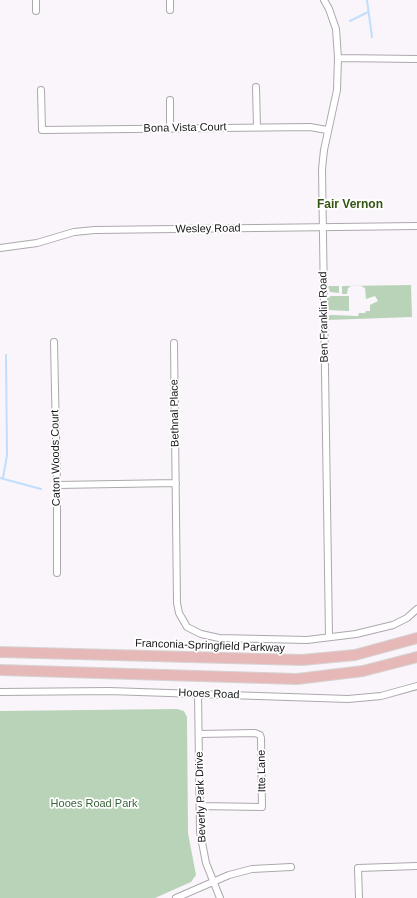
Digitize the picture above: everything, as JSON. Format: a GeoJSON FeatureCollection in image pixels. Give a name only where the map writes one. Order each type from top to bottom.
{"type":"FeatureCollection","features":[{"type":"Feature","properties":{"kind":"main road","name":"Franconia-Springfield Parkway"},"geometry":{"type":"LineString","coordinates":[[0,652],[302,660],[355,655],[417,638]]}},
{"type":"Feature","properties":{"kind":"main road"},"geometry":{"type":"LineString","coordinates":[[0,670],[297,678],[363,671],[417,657]]}},
{"type":"Feature","properties":{"kind":"street"},"geometry":{"type":"LineString","coordinates":[[36,0],[36,11]]}},
{"type":"Feature","properties":{"kind":"street"},"geometry":{"type":"LineString","coordinates":[[170,0],[170,10]]}},
{"type":"Feature","properties":{"kind":"street","name":"Ben Franklin Road"},"geometry":{"type":"LineString","coordinates":[[324,0],[336,29],[338,58],[337,90],[334,110],[327,130],[322,169],[329,637]]}},
{"type":"Feature","properties":{"kind":"street"},"geometry":{"type":"LineString","coordinates":[[338,58],[417,59]]}},
{"type":"Feature","properties":{"kind":"street"},"geometry":{"type":"LineString","coordinates":[[256,87],[257,127]]}},
{"type":"Feature","properties":{"kind":"street","name":"Bona Vista Court"},"geometry":{"type":"LineString","coordinates":[[41,90],[42,130],[310,127],[327,130]]}},
{"type":"Feature","properties":{"kind":"street"},"geometry":{"type":"LineString","coordinates":[[170,100],[170,128]]}},
{"type":"Feature","properties":{"kind":"street","name":"Wesley Road"},"geometry":{"type":"LineString","coordinates":[[0,248],[37,242],[74,232],[95,230],[417,226]]}},
{"type":"Feature","properties":{"kind":"street","name":"Caton Woods Court"},"geometry":{"type":"LineString","coordinates":[[54,342],[57,573]]}},
{"type":"Feature","properties":{"kind":"street","name":"Bethnal Place"},"geometry":{"type":"LineString","coordinates":[[174,343],[177,562],[179,613],[182,621],[192,630],[201,634],[219,638],[292,640],[356,634],[393,625],[407,618],[417,609]]}},
{"type":"Feature","properties":{"kind":"street"},"geometry":{"type":"LineString","coordinates":[[57,485],[176,483]]}},
{"type":"Feature","properties":{"kind":"street","name":"Hooes Road"},"geometry":{"type":"LineString","coordinates":[[0,692],[109,691],[348,699],[381,696],[417,686]]}},
{"type":"Feature","properties":{"kind":"street","name":"Beverly Park Drive"},"geometry":{"type":"LineString","coordinates":[[198,694],[200,832],[202,850],[220,898]]}},
{"type":"Feature","properties":{"kind":"street","name":"Itte Lane"},"geometry":{"type":"LineString","coordinates":[[199,734],[255,733],[260,735],[262,807],[200,806]]}},
{"type":"Feature","properties":{"kind":"street"},"geometry":{"type":"LineString","coordinates":[[359,898],[358,868],[417,866]]}},
{"type":"Feature","properties":{"kind":"street"},"geometry":{"type":"LineString","coordinates":[[176,898],[229,875],[252,869],[290,867]]}},
{"type":"Feature","properties":{"kind":"green space"},"geometry":{"type":"Polygon","coordinates":[[[411,285],[412,317],[328,320],[328,316],[331,315],[358,316],[359,313],[370,311],[370,305],[378,301],[375,296],[366,299],[365,288],[361,286],[351,286],[348,288],[347,294],[342,294],[342,286],[411,285]]]}},
{"type":"Feature","properties":{"kind":"green space"},"geometry":{"type":"Polygon","coordinates":[[[328,286],[339,286],[339,293],[330,292],[328,286]]]}},
{"type":"Feature","properties":{"kind":"green space"},"geometry":{"type":"Polygon","coordinates":[[[331,296],[349,296],[349,311],[328,310],[328,298],[331,296]]]}},
{"type":"Feature","properties":{"kind":"green space","name":"Hooes Road Park"},"geometry":{"type":"Polygon","coordinates":[[[177,709],[184,711],[187,717],[188,833],[196,875],[191,882],[155,898],[0,898],[0,711],[177,709]]]}},
{"type":"Feature","properties":{"kind":"waterway"},"geometry":{"type":"LineString","coordinates":[[367,0],[372,37]]}},
{"type":"Feature","properties":{"kind":"waterway"},"geometry":{"type":"LineString","coordinates":[[350,21],[368,12]]}},
{"type":"Feature","properties":{"kind":"waterway"},"geometry":{"type":"LineString","coordinates":[[3,478],[7,455],[6,355]]}},
{"type":"Feature","properties":{"kind":"waterway"},"geometry":{"type":"LineString","coordinates":[[0,478],[41,489]]}},
{"type":"Feature","properties":{"kind":"district","name":"Fair Vernon"},"geometry":{"type":"Point","coordinates":[350,205]}}]}
